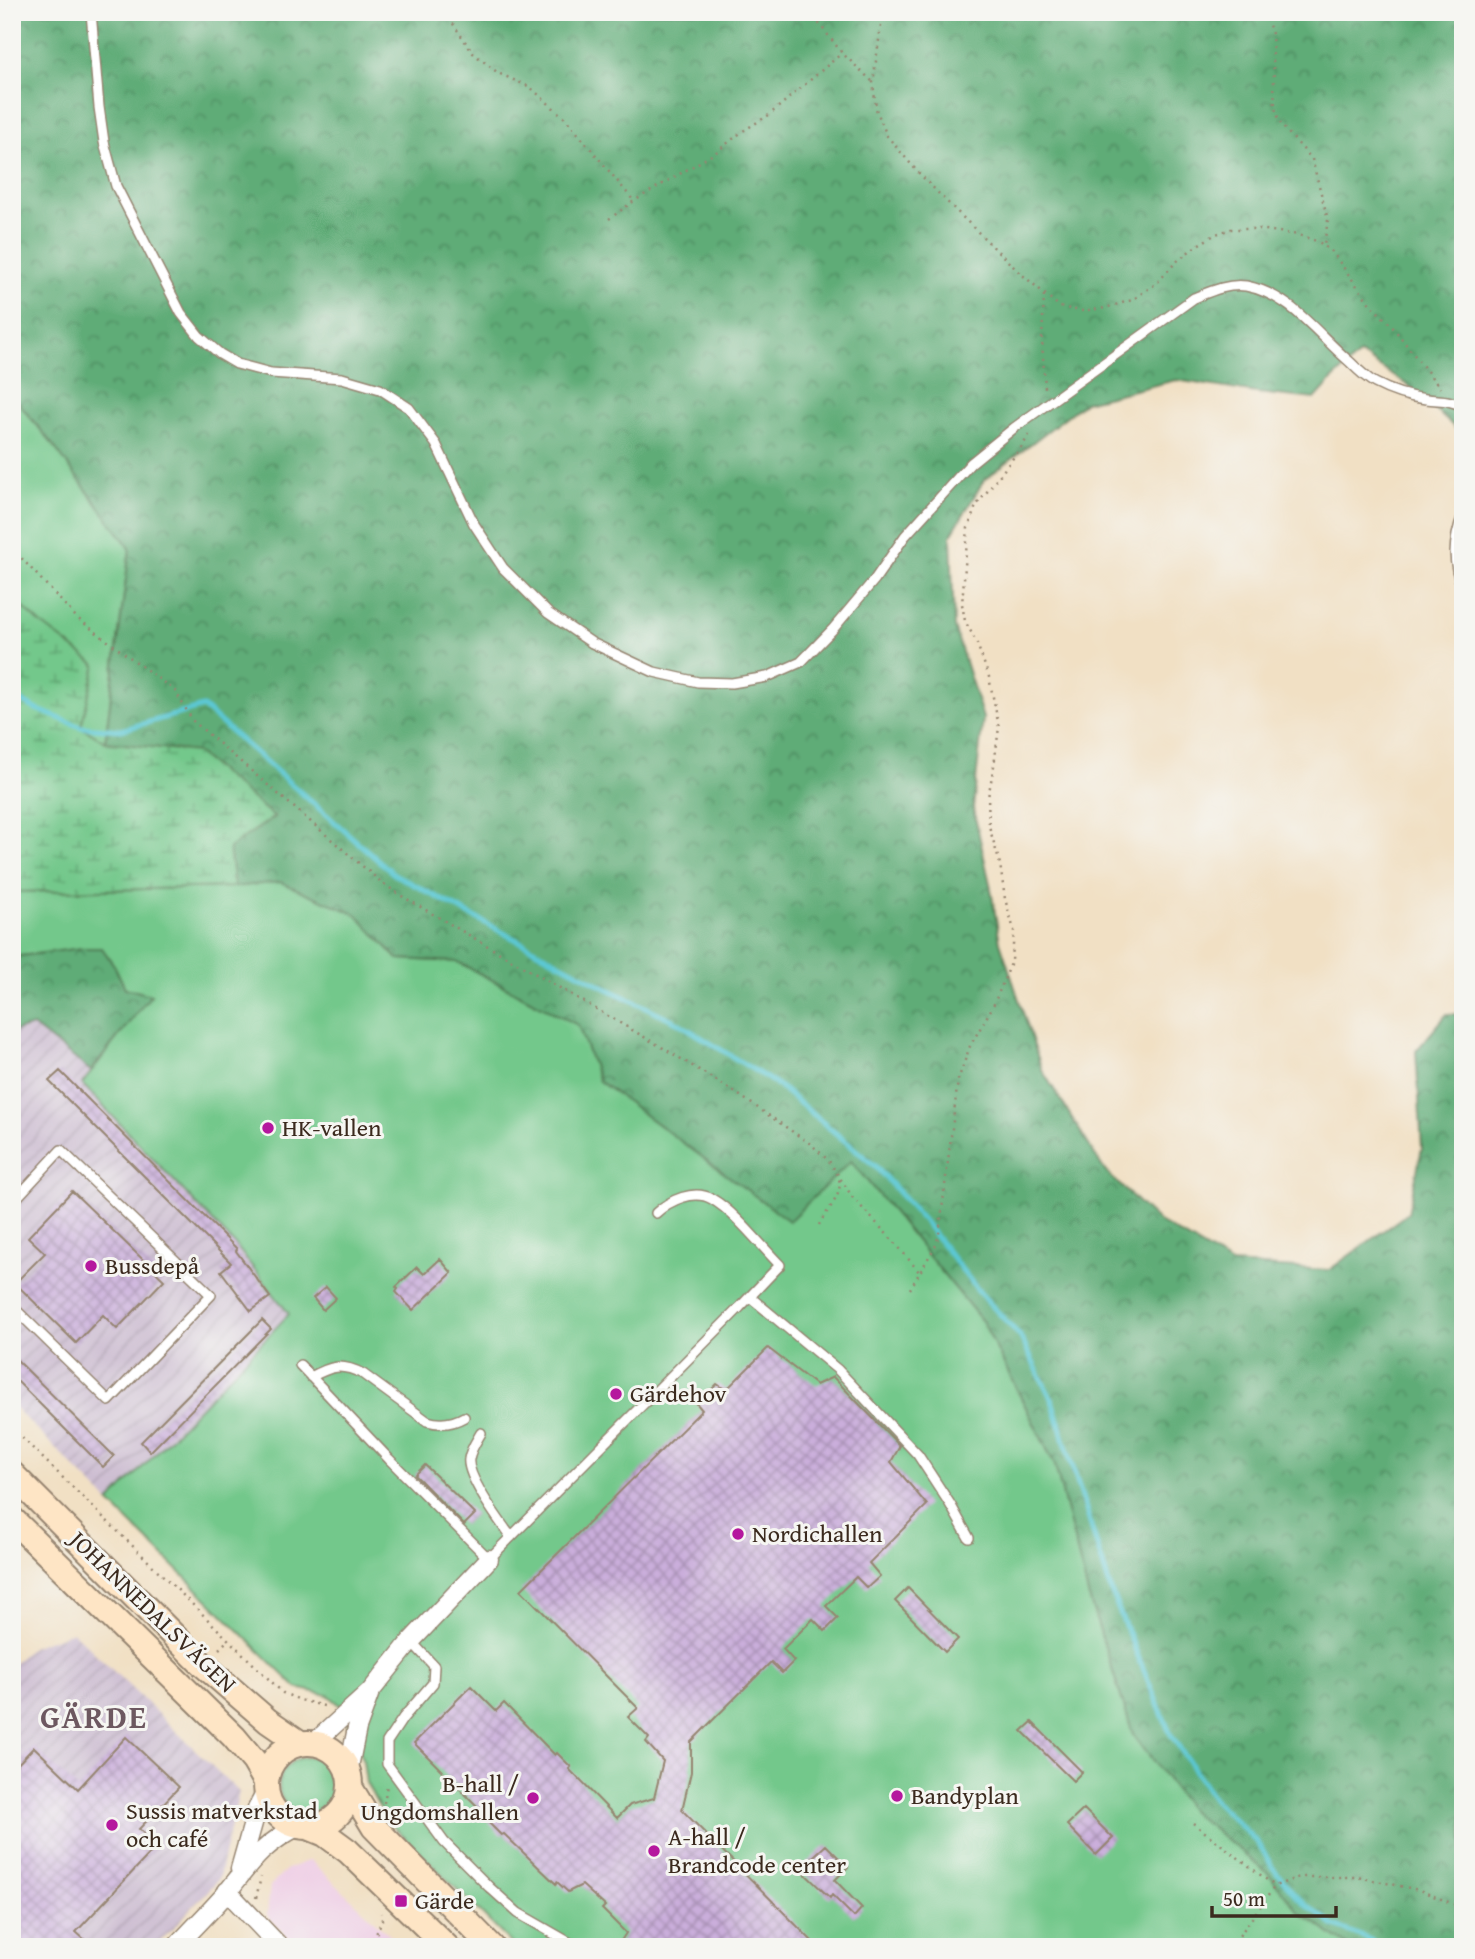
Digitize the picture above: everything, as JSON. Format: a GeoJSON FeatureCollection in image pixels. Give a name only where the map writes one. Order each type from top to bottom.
{"type":"FeatureCollection","features":[{"type":"Feature","properties":{"kind":"main road","name":"JOHANNEDALSVÄGEN"},"geometry":{"type":"LineString","coordinates":[[12,1474],[200,1662],[268,1721],[307,1743]]}},
{"type":"Feature","properties":{"kind":"main road","name":"JOHANNEDALSVÄGEN"},"geometry":{"type":"LineString","coordinates":[[12,1519],[234,1737],[254,1761],[266,1786]]}},
{"type":"Feature","properties":{"kind":"main road"},"geometry":{"type":"LineString","coordinates":[[447,1947],[348,1850],[325,1834],[287,1822],[277,1814],[270,1804],[266,1786],[267,1772],[275,1758],[288,1746],[307,1743],[328,1747],[335,1752],[341,1758],[349,1781],[373,1827],[492,1947]]}},
{"type":"Feature","properties":{"kind":"main road"},"geometry":{"type":"LineString","coordinates":[[304,1826],[323,1824],[338,1814],[343,1807],[349,1781]]}},
{"type":"Feature","properties":{"kind":"street"},"geometry":{"type":"LineString","coordinates":[[307,1743],[370,1692],[411,1641],[489,1559]]}},
{"type":"Feature","properties":{"kind":"street"},"geometry":{"type":"LineString","coordinates":[[349,1781],[357,1728],[370,1692]]}},
{"type":"Feature","properties":{"kind":"street"},"geometry":{"type":"LineString","coordinates":[[238,1876],[266,1786]]}},
{"type":"Feature","properties":{"kind":"street"},"geometry":{"type":"LineString","coordinates":[[176,1947],[255,1856],[269,1844],[304,1826]]}},
{"type":"Feature","properties":{"kind":"street"},"geometry":{"type":"LineString","coordinates":[[227,1891],[280,1947]]}},
{"type":"Feature","properties":{"kind":"lane"},"geometry":{"type":"LineString","coordinates":[[91,12],[104,142],[116,186],[181,313],[199,335],[220,354],[237,364],[271,373],[342,378],[380,389],[409,408],[436,444],[474,524],[503,568],[548,613],[592,643],[654,672],[698,682],[732,683],[767,677],[801,662],[833,629],[875,579],[905,536],[971,463],[1014,428],[1194,298],[1218,289],[1245,286],[1269,294],[1293,308],[1373,382],[1398,393],[1425,399],[1449,400],[1463,406]]}},
{"type":"Feature","properties":{"kind":"lane"},"geometry":{"type":"LineString","coordinates":[[1463,515],[1454,540],[1457,575],[1463,589]]}},
{"type":"Feature","properties":{"kind":"lane"},"geometry":{"type":"LineString","coordinates":[[12,1203],[61,1150],[211,1295],[109,1401],[12,1306]]}},
{"type":"Feature","properties":{"kind":"lane"},"geometry":{"type":"LineString","coordinates":[[300,1365],[489,1559],[780,1265],[730,1213],[710,1198],[694,1195],[679,1198],[656,1213]]}},
{"type":"Feature","properties":{"kind":"lane"},"geometry":{"type":"LineString","coordinates":[[750,1297],[838,1370],[918,1455],[969,1538]]}},
{"type":"Feature","properties":{"kind":"lane"},"geometry":{"type":"LineString","coordinates":[[311,1377],[327,1368],[353,1369],[427,1421],[444,1424],[456,1422],[464,1416]]}},
{"type":"Feature","properties":{"kind":"lane"},"geometry":{"type":"LineString","coordinates":[[481,1433],[468,1458],[470,1468],[492,1510],[511,1537]]}},
{"type":"Feature","properties":{"kind":"lane"},"geometry":{"type":"LineString","coordinates":[[411,1641],[434,1666],[433,1683],[403,1718],[387,1742],[387,1764],[444,1842],[489,1886],[518,1913],[578,1947]]}},
{"type":"Feature","properties":{"kind":"path"},"geometry":{"type":"LineString","coordinates":[[445,12],[473,53],[499,73],[530,88],[566,119],[634,201]]}},
{"type":"Feature","properties":{"kind":"path"},"geometry":{"type":"LineString","coordinates":[[810,12],[842,52],[873,82]]}},
{"type":"Feature","properties":{"kind":"path"},"geometry":{"type":"LineString","coordinates":[[883,12],[873,82],[876,109],[887,136],[942,197],[1044,295],[1060,307],[1081,311],[1105,308],[1132,300],[1157,283],[1175,263],[1196,246],[1231,229],[1258,229],[1299,235],[1319,242],[1332,252],[1371,305],[1391,325],[1449,400]]}},
{"type":"Feature","properties":{"kind":"path"},"geometry":{"type":"LineString","coordinates":[[1268,12],[1267,19],[1272,34],[1275,108],[1281,125],[1312,159],[1328,220],[1324,246]]}},
{"type":"Feature","properties":{"kind":"path"},"geometry":{"type":"LineString","coordinates":[[609,219],[715,153],[769,115],[842,52]]}},
{"type":"Feature","properties":{"kind":"path"},"geometry":{"type":"LineString","coordinates":[[910,1289],[936,1245],[939,1234],[958,1080],[970,1046],[993,1006],[1012,961],[1014,930],[989,826],[988,797],[999,727],[989,677],[976,641],[965,621],[962,604],[968,528],[976,506],[1023,445],[1046,405],[1042,340],[1044,295]]}},
{"type":"Feature","properties":{"kind":"path"},"geometry":{"type":"LineString","coordinates":[[12,548],[77,618],[175,691],[192,721],[400,895],[670,1052],[812,1145],[837,1171],[853,1198],[920,1273]]}},
{"type":"Feature","properties":{"kind":"path"},"geometry":{"type":"LineString","coordinates":[[819,1225],[839,1192],[841,1183],[837,1171]]}},
{"type":"Feature","properties":{"kind":"path"},"geometry":{"type":"LineString","coordinates":[[12,1428],[283,1692],[300,1700],[327,1706],[344,1715]]}},
{"type":"Feature","properties":{"kind":"path"},"geometry":{"type":"LineString","coordinates":[[216,1651],[229,1639]]}},
{"type":"Feature","properties":{"kind":"path"},"geometry":{"type":"LineString","coordinates":[[1193,1823],[1275,1886]]}},
{"type":"Feature","properties":{"kind":"path"},"geometry":{"type":"LineString","coordinates":[[1231,1947],[1275,1886],[1299,1877],[1358,1877],[1419,1890],[1463,1908]]}},
{"type":"Feature","properties":{"kind":"path"},"geometry":{"type":"LineString","coordinates":[[371,1946],[382,1920],[380,1910]]}},
{"type":"Feature","properties":{"kind":"shaded area"},"geometry":{"type":"Polygon","coordinates":[[[33,1026],[91,1071],[82,1084],[236,1246],[289,1314],[109,1502],[12,1405],[12,1032],[33,1026]]]}},
{"type":"Feature","properties":{"kind":"shaded area"},"geometry":{"type":"Polygon","coordinates":[[[73,1632],[239,1792],[218,1880],[155,1947],[12,1947],[12,1665],[31,1647],[73,1632]]]}},
{"type":"Feature","properties":{"kind":"shaded area"},"geometry":{"type":"Polygon","coordinates":[[[310,1860],[402,1947],[297,1947],[267,1915],[270,1886],[287,1869],[310,1860]]]}},
{"type":"Feature","properties":{"kind":"shaded area"},"geometry":{"type":"Polygon","coordinates":[[[239,1934],[253,1947],[199,1947],[212,1937],[239,1934]]]}},
{"type":"Feature","properties":{"kind":"green space"},"geometry":{"type":"Polygon","coordinates":[[[12,12],[1463,12],[1463,435],[1409,386],[1360,354],[1315,399],[1176,380],[1085,402],[984,480],[951,535],[954,627],[983,718],[973,808],[1000,942],[1042,1070],[1105,1171],[1159,1222],[1232,1264],[1329,1270],[1408,1213],[1422,1148],[1416,1051],[1447,1014],[1463,1014],[1463,1123],[1458,1147],[1463,1166],[1463,1947],[1350,1947],[1299,1912],[1268,1873],[1191,1811],[1133,1734],[1088,1594],[1055,1465],[983,1322],[851,1161],[789,1221],[599,1081],[578,1025],[458,962],[398,959],[356,914],[280,882],[234,887],[229,848],[274,817],[196,752],[105,742],[130,548],[12,395],[12,12]]]}},
{"type":"Feature","properties":{"kind":"green space"},"geometry":{"type":"Polygon","coordinates":[[[12,395],[130,548],[105,742],[81,727],[40,623],[12,597],[12,395]]]}},
{"type":"Feature","properties":{"kind":"green space"},"geometry":{"type":"Polygon","coordinates":[[[12,597],[40,623],[96,665],[81,727],[105,742],[196,752],[274,817],[229,848],[234,887],[12,892],[12,597]]]}},
{"type":"Feature","properties":{"kind":"green space","name":"Gärdehov"},"geometry":{"type":"Polygon","coordinates":[[[280,881],[356,914],[398,959],[458,962],[578,1025],[599,1081],[851,1161],[983,1322],[1055,1465],[1088,1594],[1133,1734],[1191,1811],[1268,1873],[1299,1912],[1350,1947],[515,1947],[387,1820],[366,1783],[363,1761],[340,1705],[328,1695],[297,1688],[109,1502],[289,1314],[236,1246],[82,1084],[150,995],[125,988],[114,965],[37,955],[12,957],[12,892],[234,887],[280,881]]]}},
{"type":"Feature","properties":{"kind":"green space"},"geometry":{"type":"Polygon","coordinates":[[[102,948],[125,988],[151,995],[91,1071],[33,1026],[12,1032],[12,957],[102,948]]]}},
{"type":"Feature","properties":{"kind":"green space"},"geometry":{"type":"Polygon","coordinates":[[[308,1757],[329,1765],[337,1786],[329,1807],[308,1815],[287,1807],[279,1786],[287,1765],[308,1757]]]}},
{"type":"Feature","properties":{"kind":"building"},"geometry":{"type":"Polygon","coordinates":[[[60,1071],[237,1249],[270,1297],[251,1311],[221,1271],[231,1263],[49,1081],[60,1071]]]}},
{"type":"Feature","properties":{"kind":"building","name":"Bussdepå"},"geometry":{"type":"Polygon","coordinates":[[[72,1191],[164,1280],[117,1329],[103,1315],[76,1343],[15,1283],[45,1253],[28,1237],[72,1191]]]}},
{"type":"Feature","properties":{"kind":"building"},"geometry":{"type":"Polygon","coordinates":[[[440,1259],[452,1273],[413,1310],[396,1292],[396,1287],[417,1267],[424,1274],[440,1259]]]}},
{"type":"Feature","properties":{"kind":"building"},"geometry":{"type":"Polygon","coordinates":[[[326,1287],[336,1298],[323,1310],[313,1298],[326,1287]]]}},
{"type":"Feature","properties":{"kind":"building"},"geometry":{"type":"Polygon","coordinates":[[[262,1320],[271,1329],[150,1452],[141,1442],[262,1320]]]}},
{"type":"Feature","properties":{"kind":"building","name":"Nordichallen"},"geometry":{"type":"Polygon","coordinates":[[[768,1348],[816,1385],[833,1377],[900,1446],[891,1462],[927,1505],[869,1563],[880,1576],[867,1588],[856,1577],[826,1606],[838,1618],[825,1631],[813,1619],[783,1649],[794,1661],[782,1673],[771,1662],[691,1742],[691,1772],[682,1810],[818,1947],[617,1947],[626,1933],[602,1909],[605,1906],[582,1885],[568,1892],[557,1882],[556,1884],[504,1834],[501,1835],[488,1822],[490,1819],[414,1743],[471,1686],[496,1711],[504,1703],[555,1755],[557,1753],[571,1767],[569,1769],[617,1818],[630,1805],[654,1798],[663,1761],[646,1742],[649,1738],[628,1717],[638,1708],[521,1590],[702,1410],[697,1404],[717,1384],[726,1390],[768,1348]]]}},
{"type":"Feature","properties":{"kind":"building"},"geometry":{"type":"Polygon","coordinates":[[[12,1355],[114,1456],[103,1467],[12,1376],[12,1355]]]}},
{"type":"Feature","properties":{"kind":"building"},"geometry":{"type":"Polygon","coordinates":[[[425,1465],[475,1514],[464,1525],[415,1475],[425,1465]]]}},
{"type":"Feature","properties":{"kind":"building"},"geometry":{"type":"Polygon","coordinates":[[[908,1588],[958,1639],[945,1652],[895,1601],[908,1588]]]}},
{"type":"Feature","properties":{"kind":"building"},"geometry":{"type":"Polygon","coordinates":[[[1032,1722],[1082,1772],[1073,1781],[1022,1731],[1032,1722]]]}},
{"type":"Feature","properties":{"kind":"building"},"geometry":{"type":"Polygon","coordinates":[[[126,1737],[179,1787],[139,1829],[157,1846],[76,1932],[93,1947],[12,1947],[12,1770],[34,1747],[78,1789],[126,1737]]]}},
{"type":"Feature","properties":{"kind":"building"},"geometry":{"type":"Polygon","coordinates":[[[1084,1809],[1113,1838],[1096,1855],[1067,1825],[1084,1809]]]}},
{"type":"Feature","properties":{"kind":"building"},"geometry":{"type":"Polygon","coordinates":[[[826,1845],[848,1867],[835,1880],[862,1908],[854,1917],[800,1869],[826,1845]]]}},
{"type":"Feature","properties":{"kind":"waterway"},"geometry":{"type":"LineString","coordinates":[[12,696],[81,727],[121,730],[203,707],[394,874],[608,989],[677,1022],[779,1086],[875,1166],[923,1220],[981,1294],[1020,1336],[1052,1400],[1112,1594],[1170,1733],[1213,1799],[1258,1843],[1273,1868],[1297,1897],[1333,1925],[1373,1941],[1378,1947]]}},
{"type":"Feature","properties":{"kind":"place","name":"HK-vallen"},"geometry":{"type":"Point","coordinates":[268,1128]}},
{"type":"Feature","properties":{"kind":"place","name":"Bussdepå"},"geometry":{"type":"Point","coordinates":[91,1266]}},
{"type":"Feature","properties":{"kind":"place","name":"Gärdehov"},"geometry":{"type":"Point","coordinates":[616,1394]}},
{"type":"Feature","properties":{"kind":"place","name":"Nordichallen"},"geometry":{"type":"Point","coordinates":[738,1534]}},
{"type":"Feature","properties":{"kind":"place","name":"Bandyplan"},"geometry":{"type":"Point","coordinates":[897,1796]}},
{"type":"Feature","properties":{"kind":"place","name":"B-hall / Ungdomshallen"},"geometry":{"type":"Point","coordinates":[533,1798]}},
{"type":"Feature","properties":{"kind":"place","name":"Sussis matverkstad och café"},"geometry":{"type":"Point","coordinates":[112,1825]}},
{"type":"Feature","properties":{"kind":"place","name":"A-hall / Brandcode center"},"geometry":{"type":"Point","coordinates":[654,1851]}},
{"type":"Feature","properties":{"kind":"place","name":"Gärde"},"geometry":{"type":"Point","coordinates":[401,1901]}},
{"type":"Feature","properties":{"kind":"district","name":"GÄRDE"},"geometry":{"type":"Point","coordinates":[94,1717]}}]}
